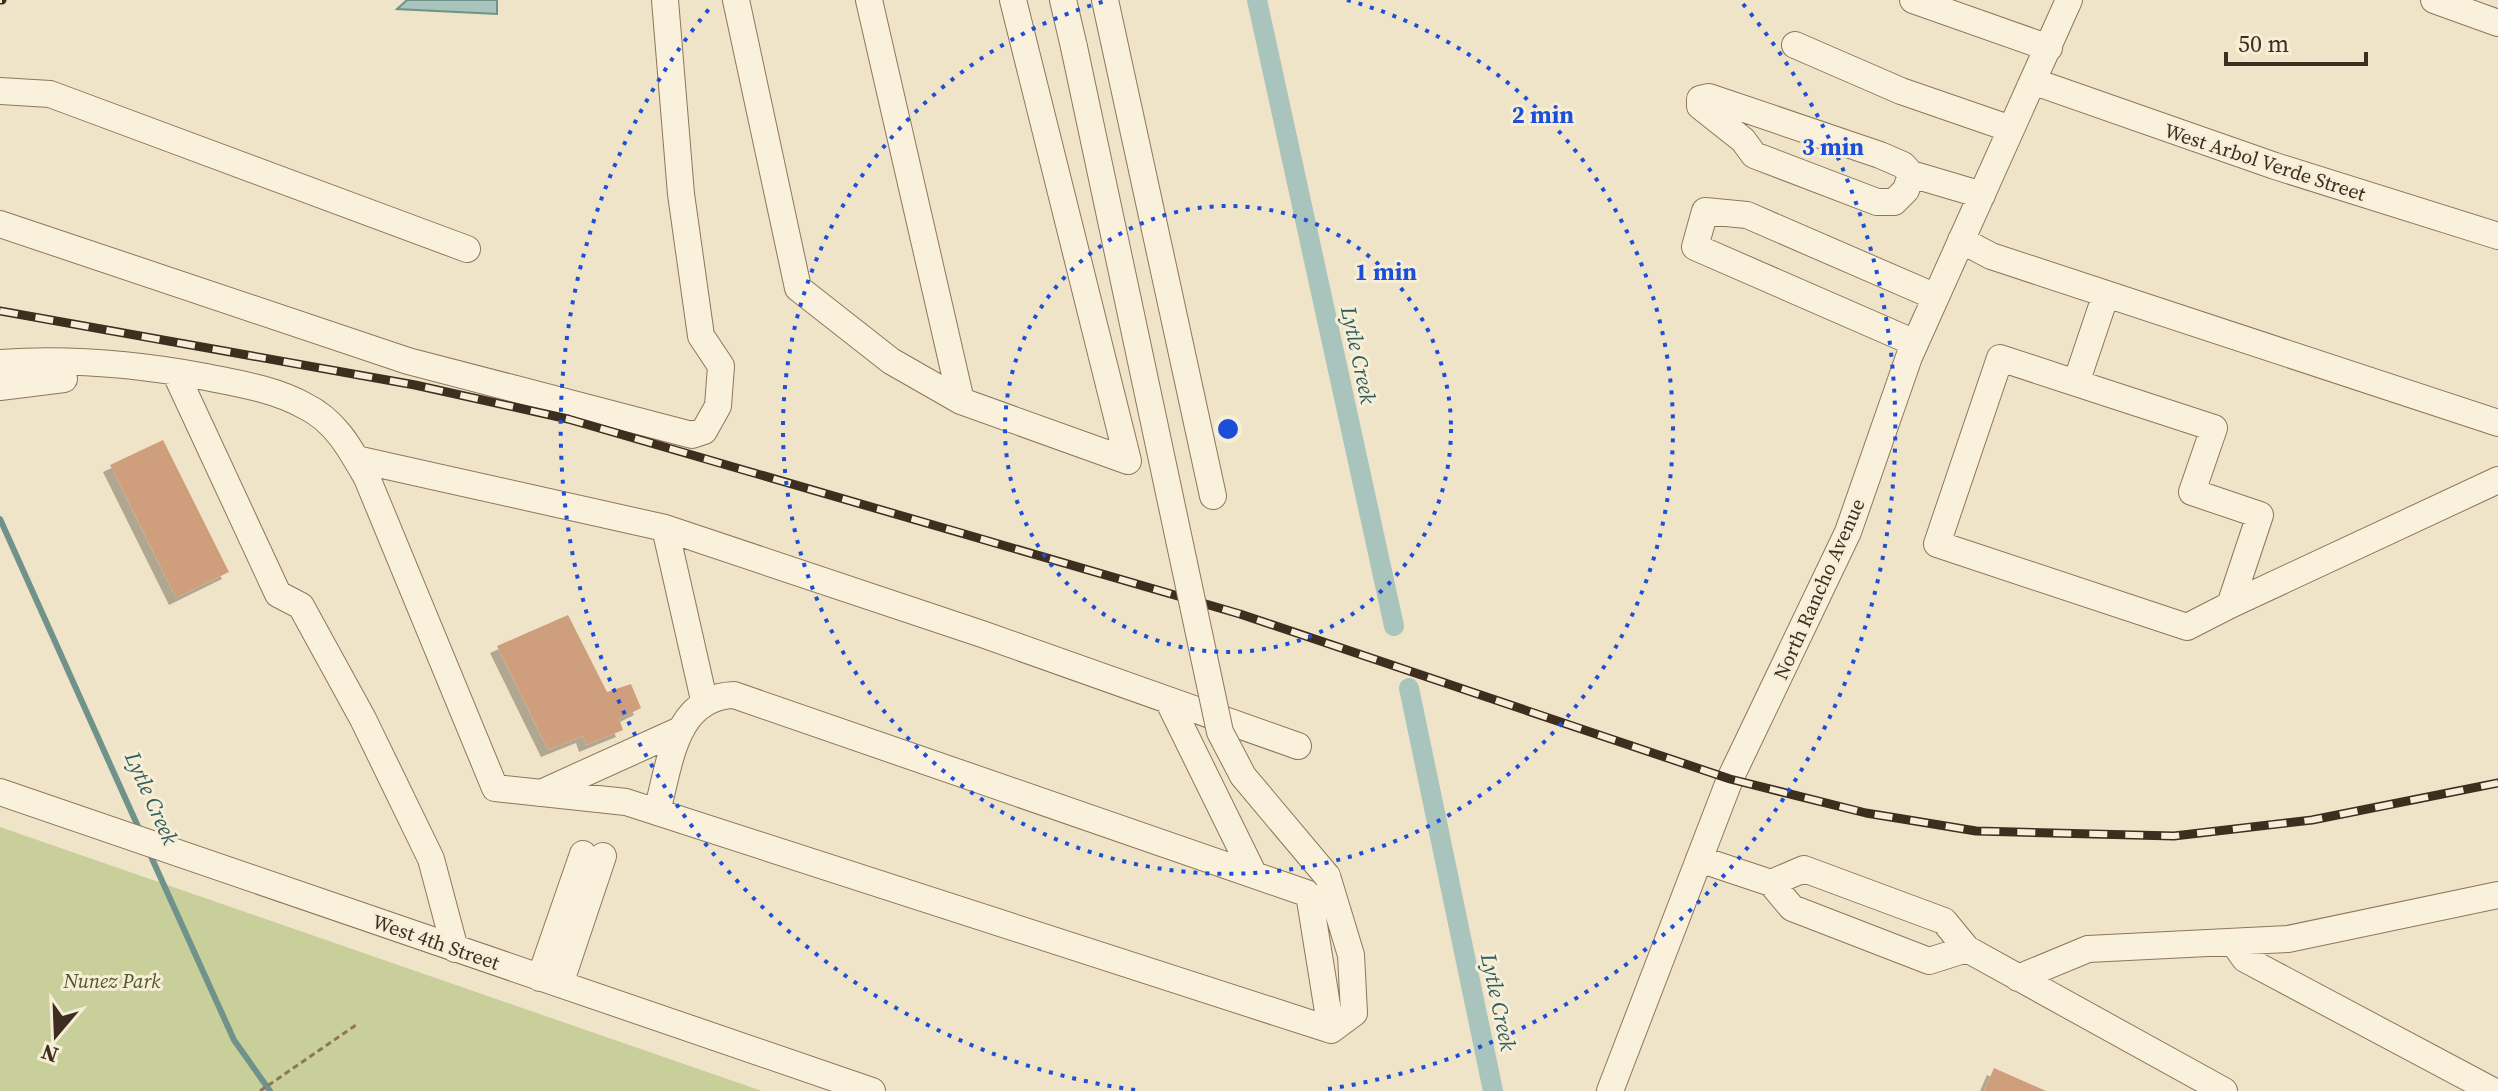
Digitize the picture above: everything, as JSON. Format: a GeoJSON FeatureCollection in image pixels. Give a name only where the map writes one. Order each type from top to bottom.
{"type":"FeatureCollection","features":[{"type":"Feature","properties":{"kind":"street"},"geometry":{"type":"LineString","coordinates":[[0,224],[408,361],[692,435],[704,431],[718,406],[721,366],[701,336],[681,194],[665,0]]}},
{"type":"Feature","properties":{"kind":"street"},"geometry":{"type":"LineString","coordinates":[[736,0],[798,288],[891,361],[961,401],[1128,461],[1030,81],[1013,0]]}},
{"type":"Feature","properties":{"kind":"street"},"geometry":{"type":"LineString","coordinates":[[869,0],[961,401]]}},
{"type":"Feature","properties":{"kind":"street"},"geometry":{"type":"LineString","coordinates":[[1063,0],[1220,732],[1243,776],[1327,876],[1351,955],[1354,1013],[1331,1030]]}},
{"type":"Feature","properties":{"kind":"street"},"geometry":{"type":"LineString","coordinates":[[1105,0],[1213,496]]}},
{"type":"Feature","properties":{"kind":"street"},"geometry":{"type":"LineString","coordinates":[[1913,0],[2049,48]]}},
{"type":"Feature","properties":{"kind":"street","name":"North Rancho Avenue"},"geometry":{"type":"LineString","coordinates":[[1610,1091],[1730,779],[1848,532],[1915,343],[1936,297],[1949,251],[1982,195],[2069,0]]}},
{"type":"Feature","properties":{"kind":"street"},"geometry":{"type":"LineString","coordinates":[[2434,0],[2498,23]]}},
{"type":"Feature","properties":{"kind":"street"},"geometry":{"type":"LineString","coordinates":[[1795,45],[1901,91],[2011,129]]}},
{"type":"Feature","properties":{"kind":"street","name":"West Arbol Verde Street"},"geometry":{"type":"LineString","coordinates":[[2035,82],[2260,161],[2498,236]]}},
{"type":"Feature","properties":{"kind":"street"},"geometry":{"type":"LineString","coordinates":[[0,91],[50,94],[467,249]]}},
{"type":"Feature","properties":{"kind":"street"},"geometry":{"type":"LineString","coordinates":[[1911,174],[1906,190],[1894,202],[1877,202],[1754,155],[1743,140],[1700,106],[1700,99],[1709,97],[1880,155],[1903,165],[1911,174],[1982,195]]}},
{"type":"Feature","properties":{"kind":"street"},"geometry":{"type":"LineString","coordinates":[[1915,343],[1695,247],[1705,211],[1747,215],[1936,297]]}},
{"type":"Feature","properties":{"kind":"street"},"geometry":{"type":"LineString","coordinates":[[1949,251],[1991,256],[2498,423]]}},
{"type":"Feature","properties":{"kind":"street"},"geometry":{"type":"LineString","coordinates":[[2076,383],[2106,294]]}},
{"type":"Feature","properties":{"kind":"street"},"geometry":{"type":"LineString","coordinates":[[2230,605],[2260,515],[2192,492],[2214,428],[2000,358],[1937,544],[2187,627],[2498,480]]}},
{"type":"Feature","properties":{"kind":"street"},"geometry":{"type":"LineString","coordinates":[[0,363],[60,369],[175,372],[259,388],[307,406],[343,436],[367,478],[495,788],[626,802],[1331,1030]]}},
{"type":"Feature","properties":{"kind":"street"},"geometry":{"type":"LineString","coordinates":[[0,387],[60,369]]}},
{"type":"Feature","properties":{"kind":"street"},"geometry":{"type":"LineString","coordinates":[[175,372],[278,594],[301,606],[389,772],[431,859],[455,949]]}},
{"type":"Feature","properties":{"kind":"street"},"geometry":{"type":"LineString","coordinates":[[356,459],[665,528],[982,634],[1298,746]]}},
{"type":"Feature","properties":{"kind":"street"},"geometry":{"type":"LineString","coordinates":[[665,528],[704,700]]}},
{"type":"Feature","properties":{"kind":"street"},"geometry":{"type":"LineString","coordinates":[[657,811],[680,730],[690,712],[704,700],[734,695],[1309,894],[1331,1030]]}},
{"type":"Feature","properties":{"kind":"street"},"geometry":{"type":"LineString","coordinates":[[1169,702],[1254,875]]}},
{"type":"Feature","properties":{"kind":"street"},"geometry":{"type":"LineString","coordinates":[[541,793],[680,730]]}},
{"type":"Feature","properties":{"kind":"street","name":"West 4th Street"},"geometry":{"type":"LineString","coordinates":[[0,792],[872,1091]]}},
{"type":"Feature","properties":{"kind":"street"},"geometry":{"type":"LineString","coordinates":[[550,981],[593,855]]}},
{"type":"Feature","properties":{"kind":"street"},"geometry":{"type":"LineString","coordinates":[[1699,859],[1771,883],[1792,908],[1929,961],[1967,949]]}},
{"type":"Feature","properties":{"kind":"street"},"geometry":{"type":"LineString","coordinates":[[1771,883],[1804,869],[1944,921],[1967,949],[2224,1091]]}},
{"type":"Feature","properties":{"kind":"street"},"geometry":{"type":"LineString","coordinates":[[2018,978],[2088,949],[2288,939],[2498,895]]}},
{"type":"Feature","properties":{"kind":"street"},"geometry":{"type":"LineString","coordinates":[[2233,942],[2245,959],[2493,1091]]}},
{"type":"Feature","properties":{"kind":"path"},"geometry":{"type":"LineString","coordinates":[[260,1091],[356,1025]]}},
{"type":"Feature","properties":{"kind":"green space","name":"Nunez Park"},"geometry":{"type":"Polygon","coordinates":[[[0,827],[762,1091],[0,1091],[0,827]]]}},
{"type":"Feature","properties":{"kind":"water"},"geometry":{"type":"Polygon","coordinates":[[[407,0],[497,0],[497,14],[397,9],[407,0]]]}},
{"type":"Feature","properties":{"kind":"building"},"geometry":{"type":"Polygon","coordinates":[[[163,440],[229,572],[176,598],[110,465],[163,440]]]}},
{"type":"Feature","properties":{"kind":"building"},"geometry":{"type":"Polygon","coordinates":[[[568,615],[607,692],[631,684],[641,708],[619,719],[623,730],[586,745],[583,736],[548,750],[497,646],[568,615]]]}},
{"type":"Feature","properties":{"kind":"building"},"geometry":{"type":"Polygon","coordinates":[[[1994,1068],[2046,1091],[1984,1091],[1994,1068]]]}},
{"type":"Feature","properties":{"kind":"waterway","name":"Lytle Creek"},"geometry":{"type":"LineString","coordinates":[[1257,0],[1394,626]]}},
{"type":"Feature","properties":{"kind":"waterway","name":"Lytle Creek"},"geometry":{"type":"LineString","coordinates":[[0,519],[140,831]]}},
{"type":"Feature","properties":{"kind":"waterway","name":"Lytle Creek"},"geometry":{"type":"LineString","coordinates":[[1409,688],[1493,1091]]}},
{"type":"Feature","properties":{"kind":"waterway","name":"Lytle Creek"},"geometry":{"type":"LineString","coordinates":[[149,852],[234,1040],[270,1091]]}},
{"type":"Feature","properties":{"kind":"railway"},"geometry":{"type":"LineString","coordinates":[[0,311],[415,385],[568,419],[1240,614],[1730,779],[1866,813],[1976,831],[2174,836],[2312,820],[2498,783]]}}]}
